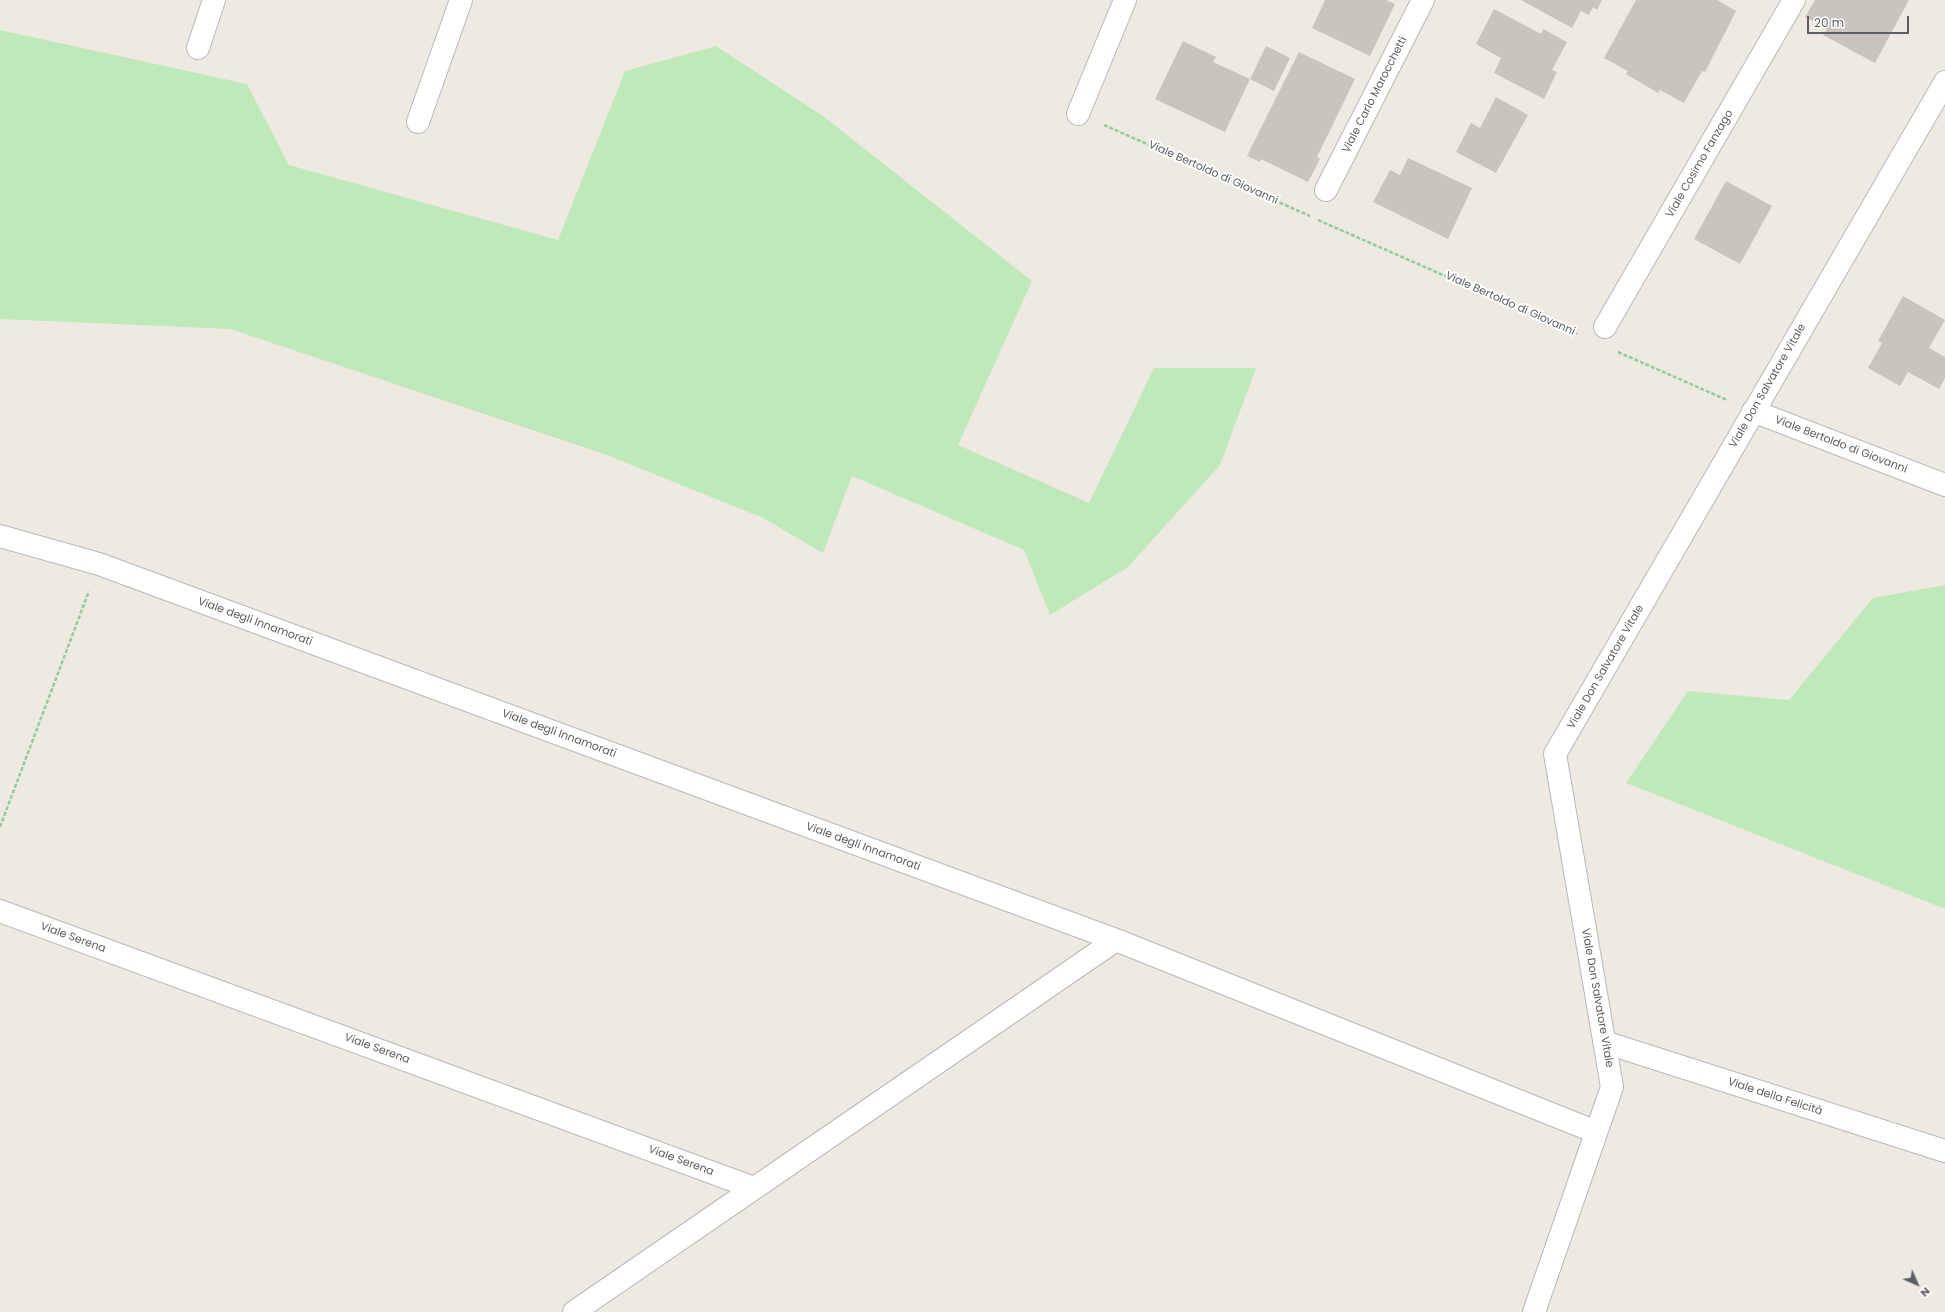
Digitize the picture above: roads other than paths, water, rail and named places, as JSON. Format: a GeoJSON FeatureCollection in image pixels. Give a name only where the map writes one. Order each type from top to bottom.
{"type":"FeatureCollection","features":[{"type":"Feature","properties":{"kind":"street"},"geometry":{"type":"LineString","coordinates":[[198,48],[214,0]]}},
{"type":"Feature","properties":{"kind":"street"},"geometry":{"type":"LineString","coordinates":[[418,122],[461,0]]}},
{"type":"Feature","properties":{"kind":"street"},"geometry":{"type":"LineString","coordinates":[[1078,114],[1125,0]]}},
{"type":"Feature","properties":{"kind":"street","name":"Viale Carlo Marocchetti"},"geometry":{"type":"LineString","coordinates":[[1326,190],[1423,0]]}},
{"type":"Feature","properties":{"kind":"street","name":"Viale Cosimo Fanzago"},"geometry":{"type":"LineString","coordinates":[[1605,328],[1794,0]]}},
{"type":"Feature","properties":{"kind":"street","name":"Viale Don Salvatore Vitale"},"geometry":{"type":"LineString","coordinates":[[1534,1312],[1612,1087],[1555,754],[1945,82]]}},
{"type":"Feature","properties":{"kind":"street","name":"Viale Bertoldo di Giovanni"},"geometry":{"type":"LineString","coordinates":[[1753,411],[1944,483]]}},
{"type":"Feature","properties":{"kind":"street","name":"Viale degli Innamorati"},"geometry":{"type":"LineString","coordinates":[[0,536],[99,564],[1116,940],[1596,1132]]}},
{"type":"Feature","properties":{"kind":"street","name":"Viale Serena"},"geometry":{"type":"LineString","coordinates":[[0,911],[754,1188]]}},
{"type":"Feature","properties":{"kind":"street"},"geometry":{"type":"LineString","coordinates":[[574,1312],[1116,940]]}},
{"type":"Feature","properties":{"kind":"street","name":"Viale della Felicità"},"geometry":{"type":"LineString","coordinates":[[1604,1042],[1945,1151]]}}]}
